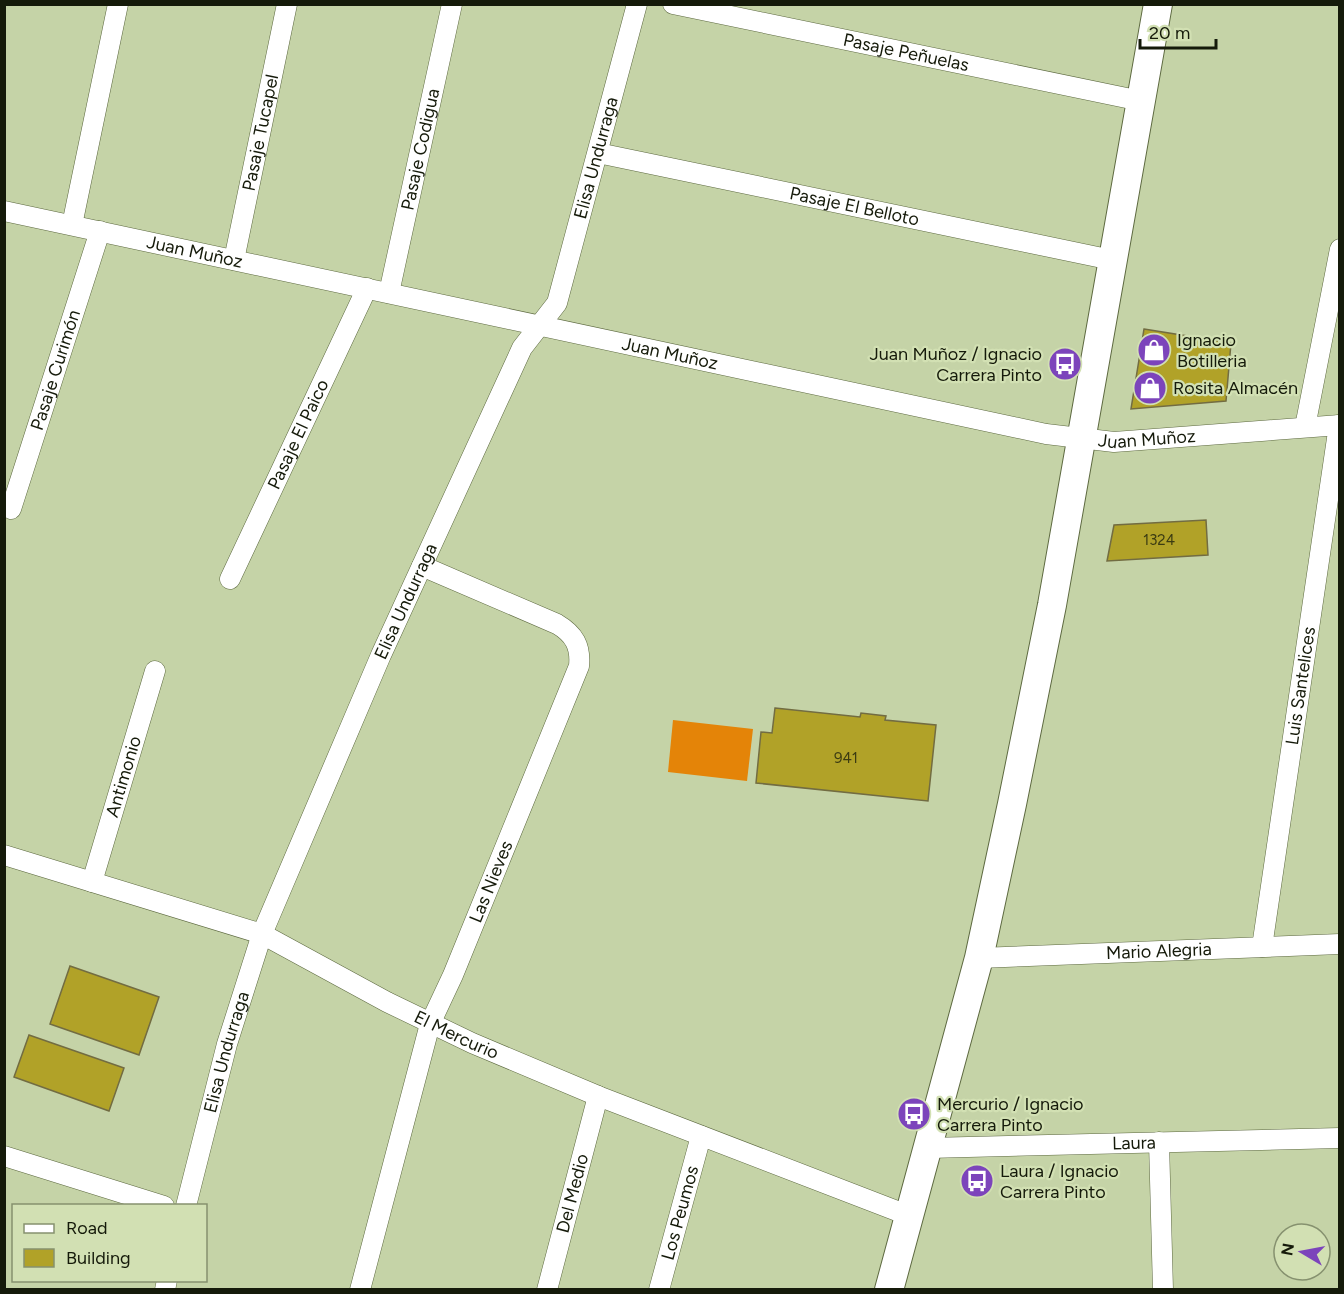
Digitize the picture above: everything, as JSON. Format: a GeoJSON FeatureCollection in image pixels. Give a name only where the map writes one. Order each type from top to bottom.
{"type":"FeatureCollection","features":[{"type":"Feature","properties":{"kind":"main road"},"geometry":{"type":"LineString","coordinates":[[889,1290],[979,958],[1052,604],[1079,439],[1158,4]]}},
{"type":"Feature","properties":{"kind":"street"},"geometry":{"type":"LineString","coordinates":[[72,225],[118,4]]}},
{"type":"Feature","properties":{"kind":"street","name":"Pasaje Tucapel"},"geometry":{"type":"LineString","coordinates":[[234,260],[287,4]]}},
{"type":"Feature","properties":{"kind":"street","name":"Pasaje Codigua"},"geometry":{"type":"LineString","coordinates":[[389,293],[452,4]]}},
{"type":"Feature","properties":{"kind":"street","name":"Elisa Undurraga"},"geometry":{"type":"LineString","coordinates":[[186,1204],[226,1044],[262,934],[346,734],[522,348],[557,303],[637,4]]}},
{"type":"Feature","properties":{"kind":"street","name":"Pasaje Peñuelas"},"geometry":{"type":"LineString","coordinates":[[673,4],[1141,101]]}},
{"type":"Feature","properties":{"kind":"street","name":"Pasaje El Belloto"},"geometry":{"type":"LineString","coordinates":[[598,153],[1112,260]]}},
{"type":"Feature","properties":{"kind":"street","name":"Juan Muñoz"},"geometry":{"type":"LineString","coordinates":[[4,211],[1079,439],[1114,442],[1339,424]]}},
{"type":"Feature","properties":{"kind":"street","name":"Pasaje Curimón"},"geometry":{"type":"LineString","coordinates":[[11,509],[100,231]]}},
{"type":"Feature","properties":{"kind":"street"},"geometry":{"type":"LineString","coordinates":[[1305,427],[1340,249]]}},
{"type":"Feature","properties":{"kind":"street","name":"Pasaje El Paico"},"geometry":{"type":"LineString","coordinates":[[230,579],[367,288]]}},
{"type":"Feature","properties":{"kind":"street","name":"Luis Santelices"},"geometry":{"type":"LineString","coordinates":[[1262,947],[1339,424]]}},
{"type":"Feature","properties":{"kind":"street","name":"Las Nieves"},"geometry":{"type":"LineString","coordinates":[[360,1290],[429,1024],[453,975],[579,666],[580,656],[578,645],[566,629],[422,566]]}},
{"type":"Feature","properties":{"kind":"street","name":"Antimonio"},"geometry":{"type":"LineString","coordinates":[[92,882],[155,671]]}},
{"type":"Feature","properties":{"kind":"street","name":"El Mercurio"},"geometry":{"type":"LineString","coordinates":[[4,855],[262,934],[429,1024],[598,1096],[910,1215]]}},
{"type":"Feature","properties":{"kind":"street","name":"Mario Alegria"},"geometry":{"type":"LineString","coordinates":[[979,958],[1340,944]]}},
{"type":"Feature","properties":{"kind":"street","name":"Del Medio"},"geometry":{"type":"LineString","coordinates":[[547,1290],[598,1096]]}},
{"type":"Feature","properties":{"kind":"street","name":"Los Peumos"},"geometry":{"type":"LineString","coordinates":[[659,1290],[701,1136]]}},
{"type":"Feature","properties":{"kind":"street","name":"Laura"},"geometry":{"type":"LineString","coordinates":[[928,1148],[1340,1137]]}},
{"type":"Feature","properties":{"kind":"street"},"geometry":{"type":"LineString","coordinates":[[1159,1142],[1163,1290]]}},
{"type":"Feature","properties":{"kind":"street"},"geometry":{"type":"LineString","coordinates":[[4,1156],[158,1204]]}},
{"type":"Feature","properties":{"kind":"shaded area"},"geometry":{"type":"Polygon","coordinates":[[[673,720],[753,729],[747,781],[668,772],[673,720]]]}},
{"type":"Feature","properties":{"kind":"building"},"geometry":{"type":"Polygon","coordinates":[[[1144,329],[1231,343],[1226,401],[1131,409],[1144,329]]]}},
{"type":"Feature","properties":{"kind":"building"},"geometry":{"type":"Polygon","coordinates":[[[1206,520],[1208,555],[1107,561],[1114,525],[1206,520]]]}},
{"type":"Feature","properties":{"kind":"building"},"geometry":{"type":"Polygon","coordinates":[[[775,708],[860,717],[861,713],[886,716],[885,720],[936,725],[928,801],[756,783],[761,732],[772,733],[775,708]]]}},
{"type":"Feature","properties":{"kind":"building"},"geometry":{"type":"Polygon","coordinates":[[[70,966],[159,997],[139,1055],[50,1024],[70,966]]]}},
{"type":"Feature","properties":{"kind":"building"},"geometry":{"type":"Polygon","coordinates":[[[29,1035],[124,1068],[109,1111],[14,1077],[29,1035]]]}},
{"type":"Feature","properties":{"kind":"place","name":"Ignacio Botilleria"},"geometry":{"type":"Point","coordinates":[1154,350]}},
{"type":"Feature","properties":{"kind":"place","name":"Juan Muñoz / Ignacio Carrera Pinto"},"geometry":{"type":"Point","coordinates":[1065,364]}},
{"type":"Feature","properties":{"kind":"place","name":"Rosita Almacén"},"geometry":{"type":"Point","coordinates":[1150,388]}},
{"type":"Feature","properties":{"kind":"place","name":"Mercurio / Ignacio Carrera Pinto"},"geometry":{"type":"Point","coordinates":[914,1114]}},
{"type":"Feature","properties":{"kind":"place","name":"Laura / Ignacio Carrera Pinto"},"geometry":{"type":"Point","coordinates":[977,1181]}}]}
